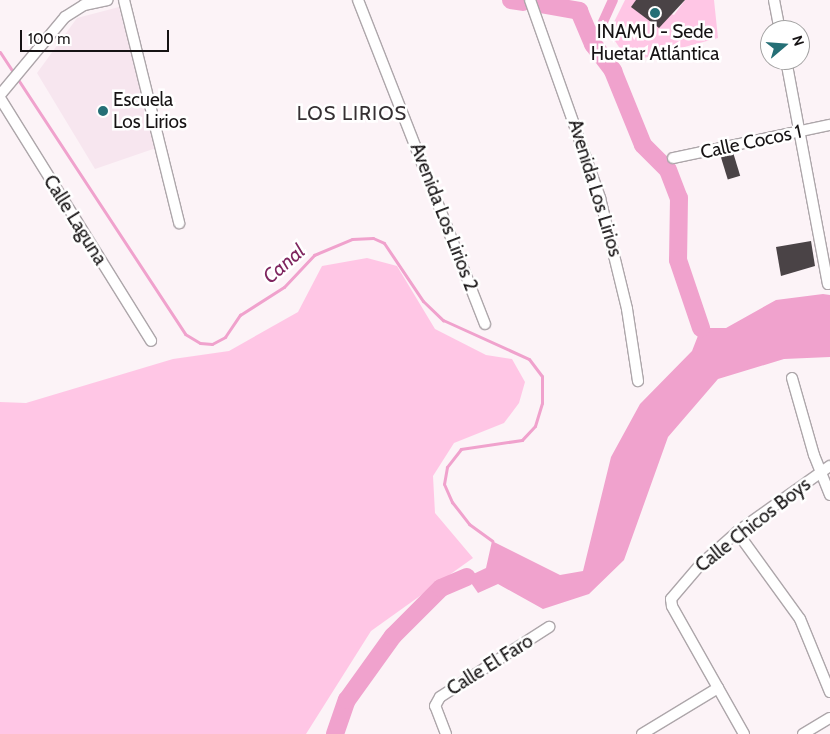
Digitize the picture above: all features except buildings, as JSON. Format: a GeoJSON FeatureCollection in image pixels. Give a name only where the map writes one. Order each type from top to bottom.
{"type":"FeatureCollection","features":[{"type":"Feature","properties":{"kind":"street"},"geometry":{"type":"LineString","coordinates":[[0,97],[30,57],[65,16],[84,5],[107,0]]}},
{"type":"Feature","properties":{"kind":"street"},"geometry":{"type":"LineString","coordinates":[[124,0],[179,223]]}},
{"type":"Feature","properties":{"kind":"street","name":"Avenida Los Lirios 2"},"geometry":{"type":"LineString","coordinates":[[358,0],[485,324]]}},
{"type":"Feature","properties":{"kind":"street","name":"Avenida Los Lirios"},"geometry":{"type":"LineString","coordinates":[[530,0],[600,198],[627,309],[638,381]]}},
{"type":"Feature","properties":{"kind":"street"},"geometry":{"type":"LineString","coordinates":[[774,0],[778,20]]}},
{"type":"Feature","properties":{"kind":"street"},"geometry":{"type":"LineString","coordinates":[[788,70],[828,284]]}},
{"type":"Feature","properties":{"kind":"street","name":"Calle Laguna"},"geometry":{"type":"LineString","coordinates":[[0,97],[151,341]]}},
{"type":"Feature","properties":{"kind":"street","name":"Calle Cocos 1"},"geometry":{"type":"LineString","coordinates":[[673,158],[830,125]]}},
{"type":"Feature","properties":{"kind":"street"},"geometry":{"type":"LineString","coordinates":[[792,378],[820,472],[830,495]]}},
{"type":"Feature","properties":{"kind":"street","name":"Calle Chicos Boys"},"geometry":{"type":"LineString","coordinates":[[744,734],[672,606],[671,599],[700,565],[738,532],[830,466]]}},
{"type":"Feature","properties":{"kind":"street"},"geometry":{"type":"LineString","coordinates":[[738,532],[800,618],[830,692]]}},
{"type":"Feature","properties":{"kind":"street","name":"Calle El Faro"},"geometry":{"type":"LineString","coordinates":[[446,734],[435,706],[440,697],[549,627]]}},
{"type":"Feature","properties":{"kind":"street"},"geometry":{"type":"LineString","coordinates":[[642,734],[718,688]]}},
{"type":"Feature","properties":{"kind":"street"},"geometry":{"type":"LineString","coordinates":[[803,734],[830,718]]}},
{"type":"Feature","properties":{"kind":"shaded area"},"geometry":{"type":"Polygon","coordinates":[[[625,0],[636,0],[674,15],[685,0],[714,0],[718,38],[629,62],[609,32],[625,0]]]}},
{"type":"Feature","properties":{"kind":"shaded area","name":"Escuela Los Lirios"},"geometry":{"type":"Polygon","coordinates":[[[119,7],[156,148],[95,169],[37,73],[77,18],[119,7]]]}},
{"type":"Feature","properties":{"kind":"shaded area"},"geometry":{"type":"Polygon","coordinates":[[[367,258],[397,266],[435,329],[486,355],[512,359],[525,382],[519,403],[504,423],[454,443],[433,476],[435,513],[473,558],[371,631],[306,734],[0,734],[0,402],[26,403],[173,359],[229,351],[298,312],[322,266],[367,258]]]}},
{"type":"Feature","properties":{"kind":"shaded area"},"geometry":{"type":"Polygon","coordinates":[[[823,294],[830,295],[830,357],[784,359],[718,379],[668,437],[624,560],[589,594],[543,609],[498,584],[478,593],[467,577],[486,568],[492,541],[560,575],[583,571],[611,457],[640,404],[692,351],[701,328],[726,328],[776,300],[823,294]]]}},
{"type":"Feature","properties":{"kind":"waterway"},"geometry":{"type":"LineString","coordinates":[[511,0],[523,2]]}},
{"type":"Feature","properties":{"kind":"waterway"},"geometry":{"type":"LineString","coordinates":[[593,44],[613,0]]}},
{"type":"Feature","properties":{"kind":"waterway"},"geometry":{"type":"LineString","coordinates":[[540,4],[579,11],[593,44],[613,71],[643,145],[668,170],[679,198],[678,260],[701,328]]}},
{"type":"Feature","properties":{"kind":"waterway","name":"Canal"},"geometry":{"type":"LineString","coordinates":[[0,52],[185,334],[200,343],[212,344],[225,337],[240,315],[284,287],[314,255],[352,239],[373,238],[384,243],[423,301],[443,320],[529,359],[542,376],[542,403],[535,426],[522,440],[461,449],[447,467],[444,484],[452,502],[469,524],[492,541]]}},
{"type":"Feature","properties":{"kind":"waterway"},"geometry":{"type":"LineString","coordinates":[[335,734],[347,700],[393,636],[441,588],[467,577]]}},
{"type":"Feature","properties":{"kind":"place","name":"INAMU - Sede Huetar Atlántica"},"geometry":{"type":"Point","coordinates":[655,13]}},
{"type":"Feature","properties":{"kind":"place","name":"Escuela Los Lirios"},"geometry":{"type":"Point","coordinates":[103,111]}},
{"type":"Feature","properties":{"kind":"district","name":"LOS LIRIOS"},"geometry":{"type":"Point","coordinates":[352,113]}}]}
